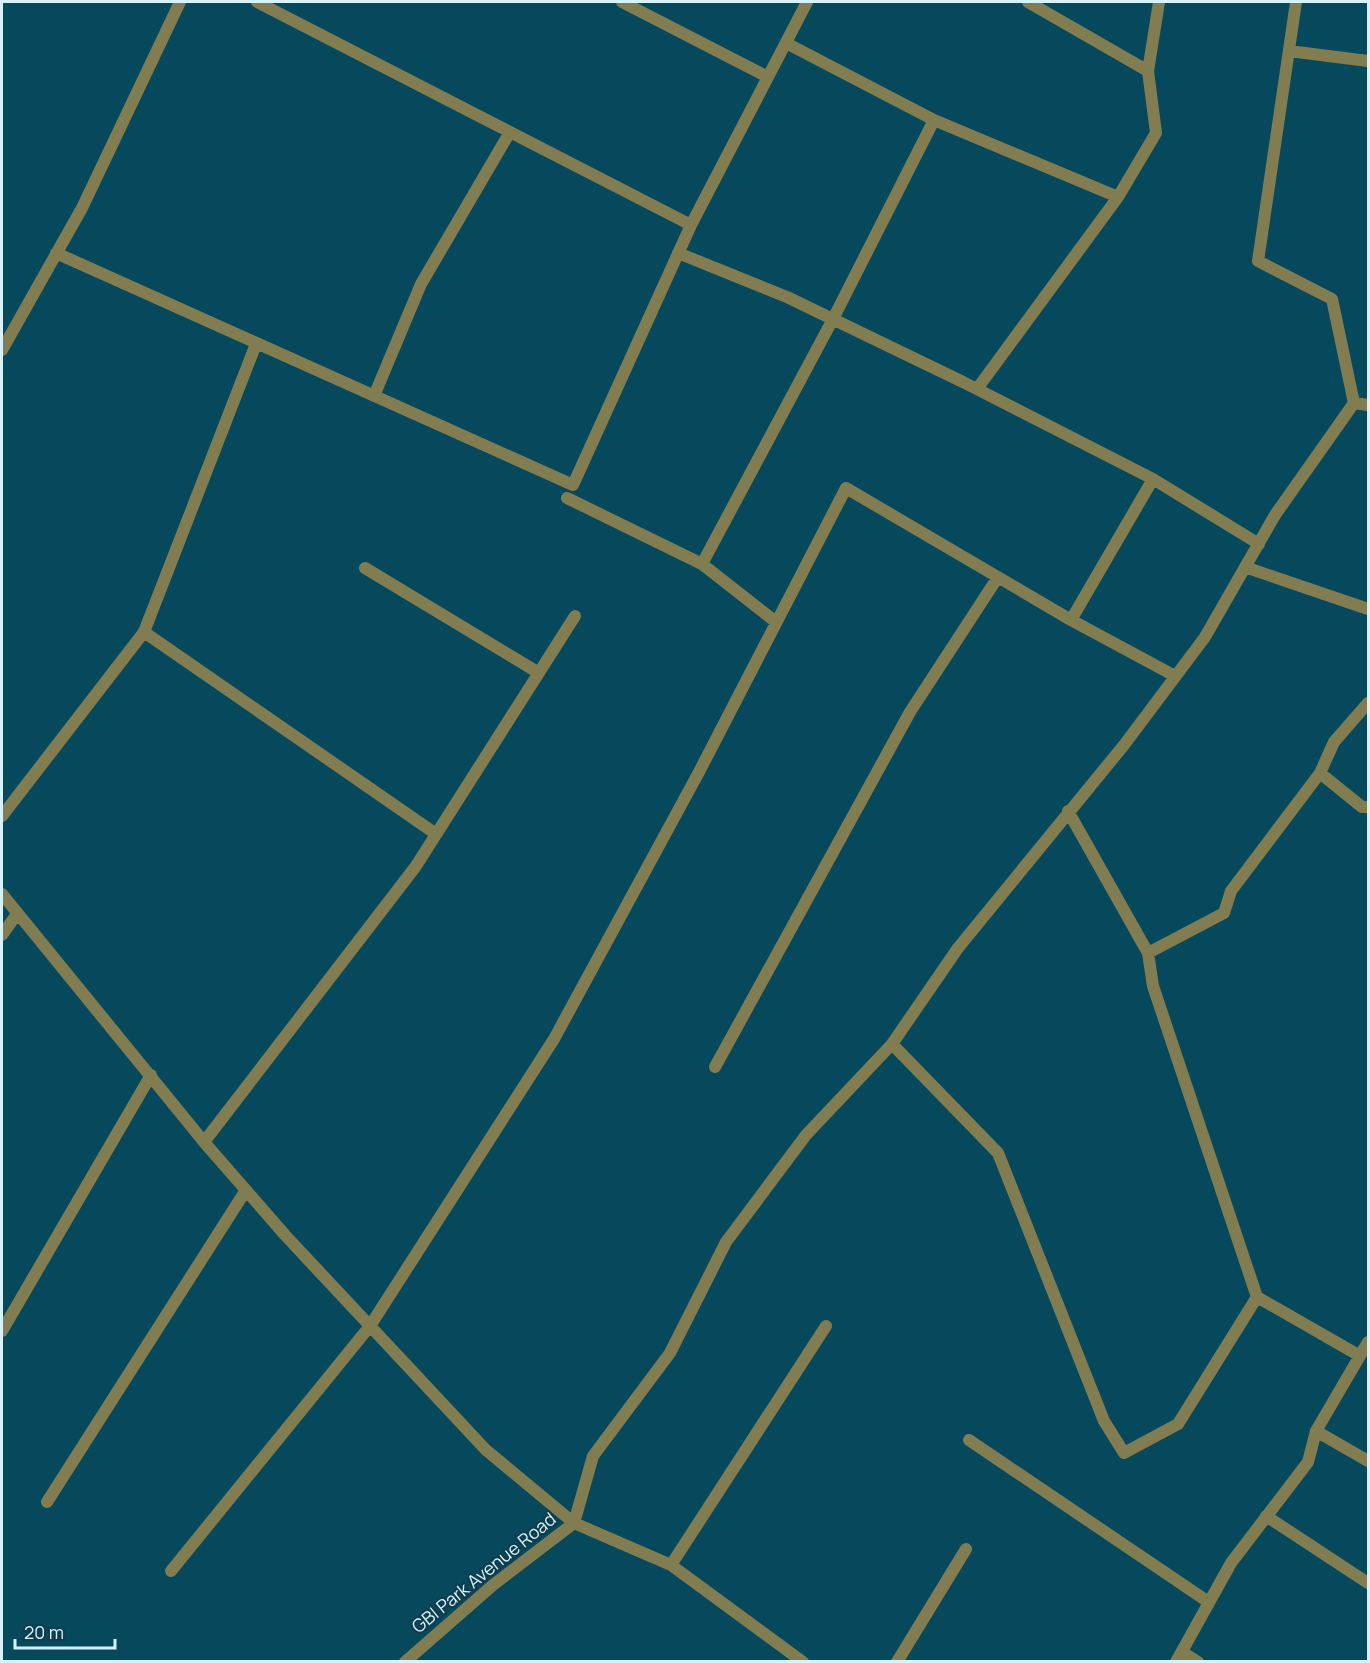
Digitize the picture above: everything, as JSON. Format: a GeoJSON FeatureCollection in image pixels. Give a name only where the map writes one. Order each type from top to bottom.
{"type":"FeatureCollection","features":[{"type":"Feature","properties":{"kind":"street"},"geometry":{"type":"LineString","coordinates":[[2,350],[82,208],[180,2]]}},
{"type":"Feature","properties":{"kind":"street"},"geometry":{"type":"LineString","coordinates":[[257,2],[691,225]]}},
{"type":"Feature","properties":{"kind":"street"},"geometry":{"type":"LineString","coordinates":[[622,2],[768,77]]}},
{"type":"Feature","properties":{"kind":"street"},"geometry":{"type":"LineString","coordinates":[[56,253],[573,485],[691,225],[807,2]]}},
{"type":"Feature","properties":{"kind":"street"},"geometry":{"type":"LineString","coordinates":[[1028,2],[1148,71]]}},
{"type":"Feature","properties":{"kind":"street"},"geometry":{"type":"LineString","coordinates":[[977,389],[1118,197],[1156,133],[1148,71],[1159,2]]}},
{"type":"Feature","properties":{"kind":"street"},"geometry":{"type":"LineString","coordinates":[[2,894],[204,1142],[246,1190],[486,1450],[574,1523],[593,1456],[670,1353],[726,1242],[806,1135],[892,1044],[958,948],[1124,745],[1205,637],[1275,515],[1354,403],[1332,299],[1258,261],[1296,2]]}},
{"type":"Feature","properties":{"kind":"street"},"geometry":{"type":"LineString","coordinates":[[786,43],[934,120],[1118,197]]}},
{"type":"Feature","properties":{"kind":"street"},"geometry":{"type":"LineString","coordinates":[[1289,51],[1368,61]]}},
{"type":"Feature","properties":{"kind":"street"},"geometry":{"type":"LineString","coordinates":[[702,564],[833,319],[934,120]]}},
{"type":"Feature","properties":{"kind":"street"},"geometry":{"type":"LineString","coordinates":[[374,396],[421,284],[510,132]]}},
{"type":"Feature","properties":{"kind":"street"},"geometry":{"type":"LineString","coordinates":[[678,253],[788,297],[977,389],[1153,479],[1259,544]]}},
{"type":"Feature","properties":{"kind":"street"},"geometry":{"type":"LineString","coordinates":[[2,816],[144,632],[256,344]]}},
{"type":"Feature","properties":{"kind":"street"},"geometry":{"type":"LineString","coordinates":[[1354,403],[1368,405]]}},
{"type":"Feature","properties":{"kind":"street"},"geometry":{"type":"LineString","coordinates":[[1071,620],[1153,479]]}},
{"type":"Feature","properties":{"kind":"street"},"geometry":{"type":"LineString","coordinates":[[171,1571],[370,1326],[554,1039],[846,488],[1071,620],[1175,676]]}},
{"type":"Feature","properties":{"kind":"street"},"geometry":{"type":"LineString","coordinates":[[567,498],[702,564],[776,622]]}},
{"type":"Feature","properties":{"kind":"street"},"geometry":{"type":"LineString","coordinates":[[1245,567],[1368,609]]}},
{"type":"Feature","properties":{"kind":"street"},"geometry":{"type":"LineString","coordinates":[[365,568],[539,673]]}},
{"type":"Feature","properties":{"kind":"street"},"geometry":{"type":"LineString","coordinates":[[715,1067],[910,712],[998,578]]}},
{"type":"Feature","properties":{"kind":"street"},"geometry":{"type":"LineString","coordinates":[[204,1142],[416,866],[575,616]]}},
{"type":"Feature","properties":{"kind":"street"},"geometry":{"type":"LineString","coordinates":[[144,632],[436,834]]}},
{"type":"Feature","properties":{"kind":"street"},"geometry":{"type":"LineString","coordinates":[[1148,953],[1224,913],[1231,891],[1320,773],[1334,742],[1368,703]]}},
{"type":"Feature","properties":{"kind":"street"},"geometry":{"type":"LineString","coordinates":[[1320,773],[1362,807],[1368,807]]}},
{"type":"Feature","properties":{"kind":"street"},"geometry":{"type":"LineString","coordinates":[[1068,811],[1148,953],[1153,986],[1257,1297],[1360,1356]]}},
{"type":"Feature","properties":{"kind":"street"},"geometry":{"type":"LineString","coordinates":[[2,935],[17,914]]}},
{"type":"Feature","properties":{"kind":"street"},"geometry":{"type":"LineString","coordinates":[[892,1044],[998,1154],[1104,1421],[1124,1453],[1178,1424],[1257,1297]]}},
{"type":"Feature","properties":{"kind":"street"},"geometry":{"type":"LineString","coordinates":[[2,1331],[151,1075]]}},
{"type":"Feature","properties":{"kind":"street"},"geometry":{"type":"LineString","coordinates":[[47,1502],[246,1190]]}},
{"type":"Feature","properties":{"kind":"street"},"geometry":{"type":"LineString","coordinates":[[671,1565],[826,1326]]}},
{"type":"Feature","properties":{"kind":"street"},"geometry":{"type":"LineString","coordinates":[[1198,1662],[1179,1657],[1208,1601],[1231,1563],[1308,1462],[1316,1431],[1368,1342]]}},
{"type":"Feature","properties":{"kind":"street"},"geometry":{"type":"LineString","coordinates":[[1316,1431],[1368,1461]]}},
{"type":"Feature","properties":{"kind":"street"},"geometry":{"type":"LineString","coordinates":[[969,1440],[1208,1601]]}},
{"type":"Feature","properties":{"kind":"street"},"geometry":{"type":"LineString","coordinates":[[1266,1516],[1368,1583]]}},
{"type":"Feature","properties":{"kind":"street","name":"GBI Park Avenue Road"},"geometry":{"type":"LineString","coordinates":[[406,1661],[493,1585],[574,1523],[671,1565],[792,1657],[803,1662]]}},
{"type":"Feature","properties":{"kind":"street"},"geometry":{"type":"LineString","coordinates":[[897,1662],[966,1549]]}}]}
